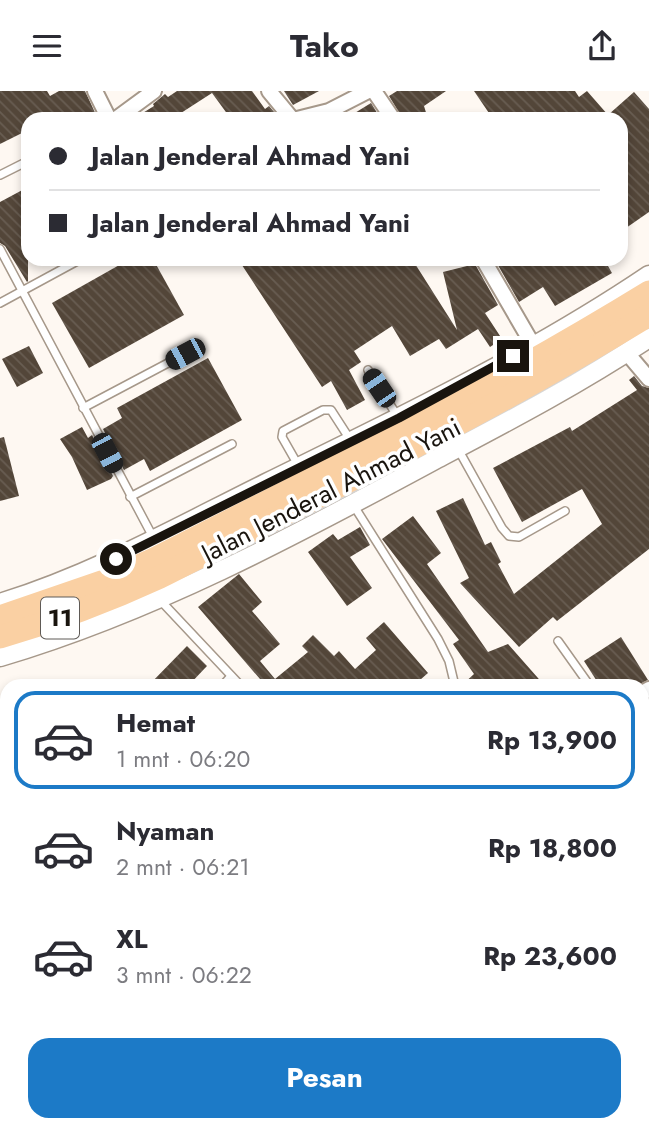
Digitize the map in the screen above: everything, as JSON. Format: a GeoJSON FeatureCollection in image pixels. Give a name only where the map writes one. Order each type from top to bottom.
{"type":"FeatureCollection","features":[{"type":"Feature","properties":{"kind":"highway","name":"Jalan Jenderal Ahmad Yani"},"geometry":{"type":"LineString","coordinates":[[0,637],[42,625],[120,596],[155,562],[557,349],[649,292]]}},
{"type":"Feature","properties":{"kind":"highway","name":"Jalan Jenderal Ahmad Yani"},"geometry":{"type":"LineString","coordinates":[[0,617],[155,562],[486,410],[562,369],[649,315]]}},
{"type":"Feature","properties":{"kind":"street"},"geometry":{"type":"LineString","coordinates":[[95,91],[106,112]]}},
{"type":"Feature","properties":{"kind":"street"},"geometry":{"type":"LineString","coordinates":[[126,112],[154,91]]}},
{"type":"Feature","properties":{"kind":"street"},"geometry":{"type":"LineString","coordinates":[[269,91],[288,112]]}},
{"type":"Feature","properties":{"kind":"street"},"geometry":{"type":"LineString","coordinates":[[325,112],[378,93],[389,112]]}},
{"type":"Feature","properties":{"kind":"street"},"geometry":{"type":"LineString","coordinates":[[487,266],[533,345]]}},
{"type":"Feature","properties":{"kind":"street","name":"Jalan Jenderal Ahmad Yani"},"geometry":{"type":"LineString","coordinates":[[0,657],[60,638],[155,562],[299,467],[399,418],[533,345],[649,275]]}},
{"type":"Feature","properties":{"kind":"street"},"geometry":{"type":"LineString","coordinates":[[625,291],[649,292]]}},
{"type":"Feature","properties":{"kind":"street","name":"Jalan Jenderal Ahmad Yani"},"geometry":{"type":"LineString","coordinates":[[0,603],[101,566],[155,562],[354,506],[543,403],[649,338]]}},
{"type":"Feature","properties":{"kind":"street"},"geometry":{"type":"LineString","coordinates":[[626,353],[649,379]]}},
{"type":"Feature","properties":{"kind":"lane"},"geometry":{"type":"LineString","coordinates":[[0,175],[21,164]]}},
{"type":"Feature","properties":{"kind":"lane"},"geometry":{"type":"LineString","coordinates":[[0,249],[143,519],[155,562],[234,679]]}},
{"type":"Feature","properties":{"kind":"lane"},"geometry":{"type":"LineString","coordinates":[[0,303],[68,266]]}},
{"type":"Feature","properties":{"kind":"lane"},"geometry":{"type":"LineString","coordinates":[[83,408],[185,354]]}},
{"type":"Feature","properties":{"kind":"lane"},"geometry":{"type":"LineString","coordinates":[[368,370],[399,418]]}},
{"type":"Feature","properties":{"kind":"lane"},"geometry":{"type":"LineString","coordinates":[[299,467],[282,437],[284,431],[323,410],[331,410],[352,441]]}},
{"type":"Feature","properties":{"kind":"lane"},"geometry":{"type":"LineString","coordinates":[[131,497],[232,444]]}},
{"type":"Feature","properties":{"kind":"lane"},"geometry":{"type":"LineString","coordinates":[[457,449],[509,536],[519,537],[565,511]]}},
{"type":"Feature","properties":{"kind":"lane"},"geometry":{"type":"LineString","coordinates":[[354,506],[438,639],[449,661],[453,679]]}},
{"type":"Feature","properties":{"kind":"lane"},"geometry":{"type":"LineString","coordinates":[[558,641],[585,679]]}},
{"type":"Feature","properties":{"kind":"lane"},"geometry":{"type":"LineString","coordinates":[[228,679],[231,676]]}},
{"type":"Feature","properties":{"kind":"building"},"geometry":{"type":"Polygon","coordinates":[[[0,91],[47,91],[50,96],[59,91],[85,91],[95,112],[21,112],[21,134],[0,144],[0,91]]]}},
{"type":"Feature","properties":{"kind":"building"},"geometry":{"type":"Polygon","coordinates":[[[177,91],[252,91],[265,109],[269,106],[274,112],[226,112],[212,93],[183,112],[144,112],[165,94],[168,97],[177,91]]]}},
{"type":"Feature","properties":{"kind":"building"},"geometry":{"type":"Polygon","coordinates":[[[284,91],[319,91],[293,105],[284,91]]]}},
{"type":"Feature","properties":{"kind":"building"},"geometry":{"type":"Polygon","coordinates":[[[397,91],[446,91],[424,106],[426,112],[399,112],[389,96],[397,91]]]}},
{"type":"Feature","properties":{"kind":"building"},"geometry":{"type":"Polygon","coordinates":[[[474,91],[575,91],[579,97],[587,91],[605,112],[488,112],[474,91]]]}},
{"type":"Feature","properties":{"kind":"building"},"geometry":{"type":"Polygon","coordinates":[[[634,92],[649,109],[649,212],[628,227],[628,112],[611,112],[634,92]]]}},
{"type":"Feature","properties":{"kind":"building"},"geometry":{"type":"Polygon","coordinates":[[[371,103],[377,112],[356,112],[371,103]]]}},
{"type":"Feature","properties":{"kind":"building"},"geometry":{"type":"Polygon","coordinates":[[[21,191],[21,266],[28,266],[27,282],[5,246],[0,243],[0,202],[21,191]]]}},
{"type":"Feature","properties":{"kind":"building"},"geometry":{"type":"Polygon","coordinates":[[[118,266],[157,266],[184,315],[89,368],[52,303],[118,266]]]}},
{"type":"Feature","properties":{"kind":"building"},"geometry":{"type":"Polygon","coordinates":[[[243,266],[416,266],[457,330],[443,272],[476,266],[498,305],[485,313],[502,339],[490,347],[478,329],[446,349],[439,339],[410,356],[392,326],[354,351],[361,362],[349,370],[365,400],[347,410],[331,381],[322,387],[243,266]]]}},
{"type":"Feature","properties":{"kind":"building"},"geometry":{"type":"Polygon","coordinates":[[[498,266],[608,266],[612,273],[555,306],[543,287],[519,302],[498,266]]]}},
{"type":"Feature","properties":{"kind":"building"},"geometry":{"type":"Polygon","coordinates":[[[29,346],[43,373],[17,387],[2,359],[29,346]]]}},
{"type":"Feature","properties":{"kind":"building"},"geometry":{"type":"Polygon","coordinates":[[[208,358],[242,420],[150,471],[144,459],[124,470],[103,429],[122,418],[117,408],[208,358]]]}},
{"type":"Feature","properties":{"kind":"building"},"geometry":{"type":"Polygon","coordinates":[[[634,376],[642,386],[649,388],[649,549],[557,621],[553,617],[519,647],[460,583],[469,578],[436,511],[463,498],[485,545],[491,542],[501,562],[498,564],[514,594],[602,524],[582,489],[522,522],[493,468],[570,427],[572,431],[637,390],[629,380],[634,376]]]}},
{"type":"Feature","properties":{"kind":"building"},"geometry":{"type":"Polygon","coordinates":[[[82,427],[88,438],[92,435],[113,476],[87,490],[72,457],[60,439],[82,427]]]}},
{"type":"Feature","properties":{"kind":"building"},"geometry":{"type":"Polygon","coordinates":[[[4,437],[19,496],[0,501],[0,438],[4,437]]]}},
{"type":"Feature","properties":{"kind":"building"},"geometry":{"type":"Polygon","coordinates":[[[413,516],[441,553],[427,564],[488,652],[508,644],[539,679],[469,679],[474,674],[453,644],[459,640],[382,539],[413,516]]]}},
{"type":"Feature","properties":{"kind":"building"},"geometry":{"type":"Polygon","coordinates":[[[360,527],[370,545],[350,557],[372,588],[347,606],[308,552],[333,534],[338,540],[360,527]]]}},
{"type":"Feature","properties":{"kind":"building"},"geometry":{"type":"Polygon","coordinates":[[[239,574],[262,602],[252,611],[280,644],[260,661],[275,679],[260,679],[198,607],[239,574]]]}},
{"type":"Feature","properties":{"kind":"building"},"geometry":{"type":"Polygon","coordinates":[[[384,622],[428,673],[421,679],[275,679],[308,652],[302,646],[313,635],[334,656],[339,651],[355,669],[376,650],[366,638],[384,622]]]}},
{"type":"Feature","properties":{"kind":"building"},"geometry":{"type":"Polygon","coordinates":[[[621,637],[647,679],[596,679],[584,661],[621,637]]]}},
{"type":"Feature","properties":{"kind":"building"},"geometry":{"type":"Polygon","coordinates":[[[187,646],[207,666],[195,679],[155,679],[187,646]]]}},
{"type":"Feature","properties":{"kind":"route"},"geometry":{"type":"LineString","coordinates":[[116,559],[399,418],[513,356]]}}]}
